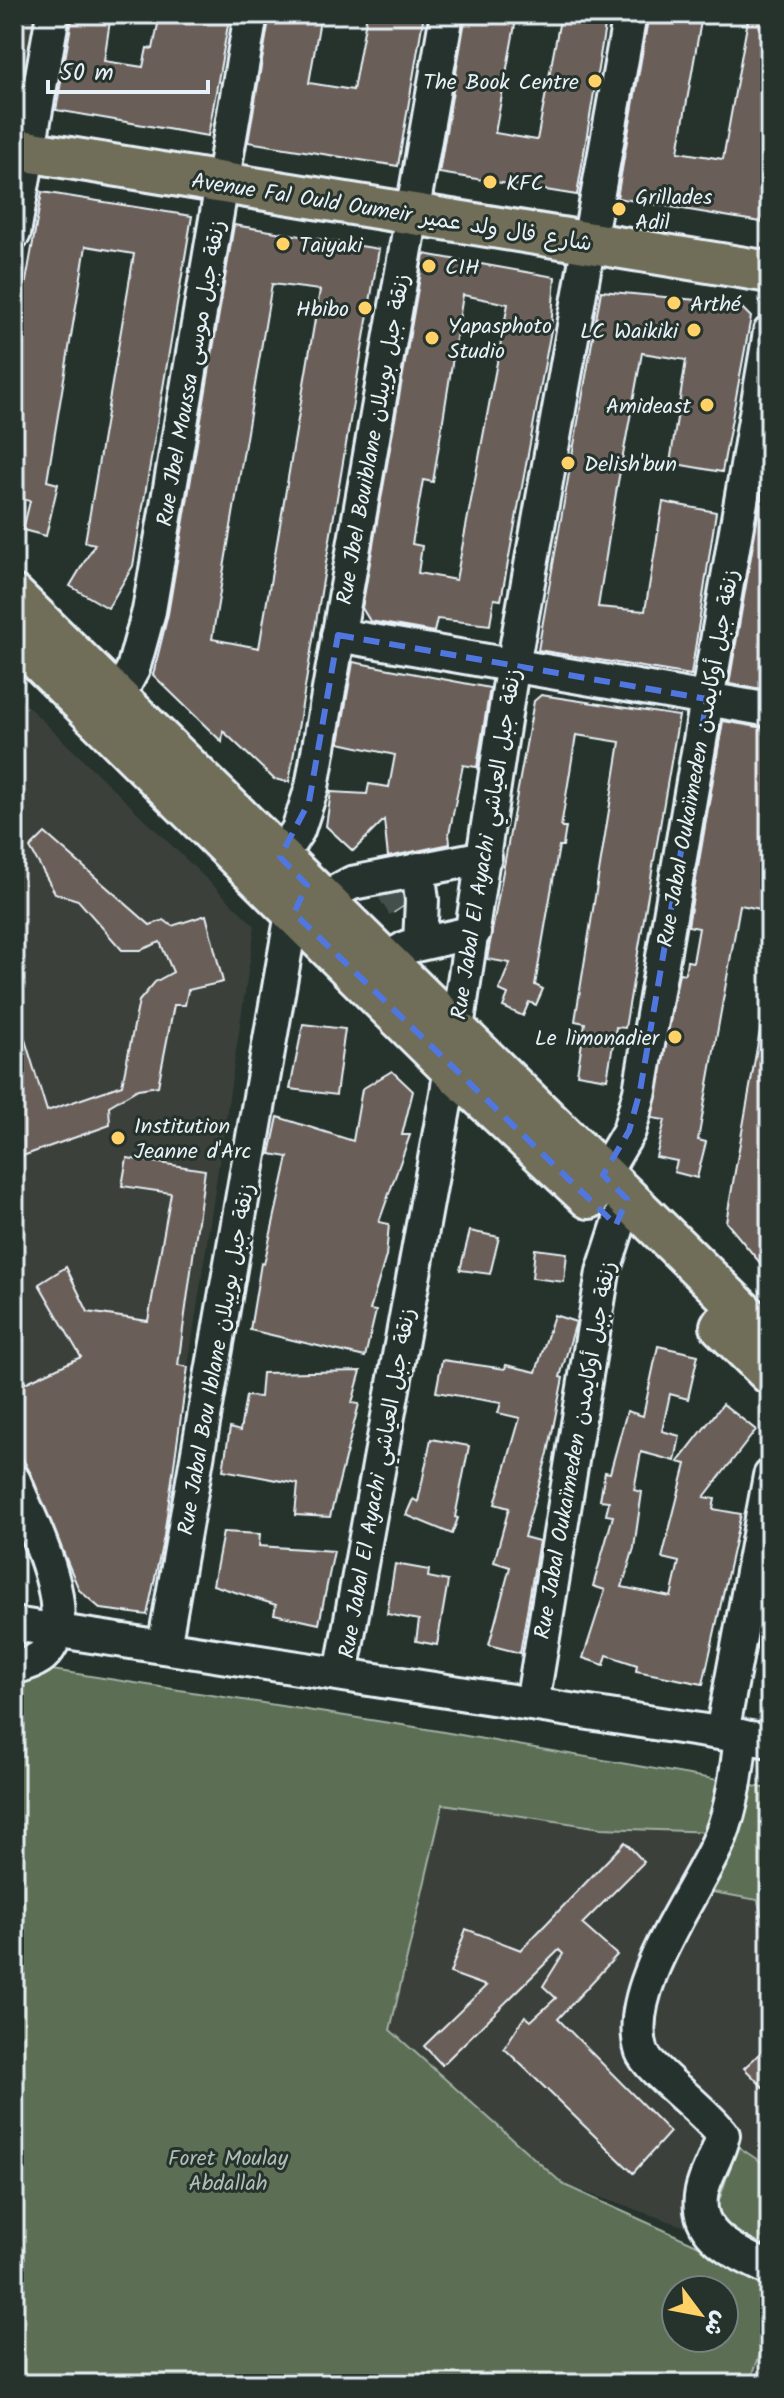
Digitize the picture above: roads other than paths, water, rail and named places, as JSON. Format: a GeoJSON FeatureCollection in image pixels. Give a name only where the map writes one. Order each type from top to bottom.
{"type":"FeatureCollection","features":[{"type":"Feature","properties":{"kind":"main road","name":"Avenue Fal Ould Oumeir شارع فال ولد عمير"},"geometry":{"type":"LineString","coordinates":[[21,150],[770,272]]}},
{"type":"Feature","properties":{"kind":"main road"},"geometry":{"type":"LineString","coordinates":[[14,596],[111,711],[308,899],[450,1068],[616,1200],[770,1338]]}},
{"type":"Feature","properties":{"kind":"main road"},"geometry":{"type":"LineString","coordinates":[[14,636],[111,711],[280,857],[308,899],[400,917],[455,1029],[616,1200],[770,1374]]}},
{"type":"Feature","properties":{"kind":"street"},"geometry":{"type":"LineString","coordinates":[[14,233],[21,150],[53,14]]}},
{"type":"Feature","properties":{"kind":"street","name":"Rue Jbel Moussa زنقة جبل موسى"},"geometry":{"type":"LineString","coordinates":[[111,711],[139,654],[149,611],[251,14]]}},
{"type":"Feature","properties":{"kind":"street","name":"Rue Jbel Bouiblane زنقة جبل بويبلان"},"geometry":{"type":"LineString","coordinates":[[280,857],[298,830],[309,802],[447,14]]}},
{"type":"Feature","properties":{"kind":"street","name":"Rue Jabal El Ayachi زنقة جبل العياشي"},"geometry":{"type":"LineString","coordinates":[[341,1674],[474,932],[513,667],[630,14]]}},
{"type":"Feature","properties":{"kind":"street","name":"Rue Jabal Oukaïmeden زنقة جبل أوكايمدن"},"geometry":{"type":"LineString","coordinates":[[532,1704],[603,1272],[629,1131],[640,1091],[770,332]]}},
{"type":"Feature","properties":{"kind":"street"},"geometry":{"type":"LineString","coordinates":[[338,635],[770,710]]}},
{"type":"Feature","properties":{"kind":"street"},"geometry":{"type":"LineString","coordinates":[[418,869],[485,857]]}},
{"type":"Feature","properties":{"kind":"street"},"geometry":{"type":"LineString","coordinates":[[400,917],[418,869]]}},
{"type":"Feature","properties":{"kind":"street"},"geometry":{"type":"LineString","coordinates":[[400,917],[418,869]]}},
{"type":"Feature","properties":{"kind":"street"},"geometry":{"type":"LineString","coordinates":[[308,899],[341,887],[400,917],[474,932]]}},
{"type":"Feature","properties":{"kind":"street","name":"Rue Jabal Bou Iblane زنقة جبل بويبلان"},"geometry":{"type":"LineString","coordinates":[[164,1647],[308,899]]}},
{"type":"Feature","properties":{"kind":"street"},"geometry":{"type":"LineString","coordinates":[[770,1476],[744,1737],[729,1810],[705,1869],[661,1949],[643,2006],[640,2038],[643,2056],[711,2117],[723,2135],[704,2183],[699,2210],[706,2230],[727,2248],[770,2269]]}},
{"type":"Feature","properties":{"kind":"street"},"geometry":{"type":"LineString","coordinates":[[14,1481],[54,1580],[56,1631],[43,1655],[14,1668]]}},
{"type":"Feature","properties":{"kind":"street"},"geometry":{"type":"LineString","coordinates":[[14,1624],[744,1737]]}},
{"type":"Feature","properties":{"kind":"tunnel"},"geometry":{"type":"LineString","coordinates":[[390,886],[403,906]]}},
{"type":"Feature","properties":{"kind":"place","name":"The Book Centre"},"geometry":{"type":"Point","coordinates":[595,81]}},
{"type":"Feature","properties":{"kind":"place","name":"KFC"},"geometry":{"type":"Point","coordinates":[490,182]}},
{"type":"Feature","properties":{"kind":"place","name":"Grillades Adil"},"geometry":{"type":"Point","coordinates":[619,209]}},
{"type":"Feature","properties":{"kind":"place","name":"Taiyaki"},"geometry":{"type":"Point","coordinates":[283,244]}},
{"type":"Feature","properties":{"kind":"place","name":"CIH"},"geometry":{"type":"Point","coordinates":[429,266]}},
{"type":"Feature","properties":{"kind":"place","name":"Arthé"},"geometry":{"type":"Point","coordinates":[674,303]}},
{"type":"Feature","properties":{"kind":"place","name":"Hbibo"},"geometry":{"type":"Point","coordinates":[365,308]}},
{"type":"Feature","properties":{"kind":"place","name":"LC Waikiki"},"geometry":{"type":"Point","coordinates":[694,330]}},
{"type":"Feature","properties":{"kind":"place","name":"Yapasphoto Studio"},"geometry":{"type":"Point","coordinates":[432,338]}},
{"type":"Feature","properties":{"kind":"place","name":"Amideast"},"geometry":{"type":"Point","coordinates":[707,405]}},
{"type":"Feature","properties":{"kind":"place","name":"Delish'bun"},"geometry":{"type":"Point","coordinates":[568,463]}},
{"type":"Feature","properties":{"kind":"place","name":"Le limonadier"},"geometry":{"type":"Point","coordinates":[675,1037]}},
{"type":"Feature","properties":{"kind":"place","name":"Institution Jeanne d'Arc"},"geometry":{"type":"Point","coordinates":[118,1138]}},
{"type":"Feature","properties":{"kind":"park label","name":"Foret Moulay Abdallah"},"geometry":{"type":"Point","coordinates":[228,2170]}}]}
